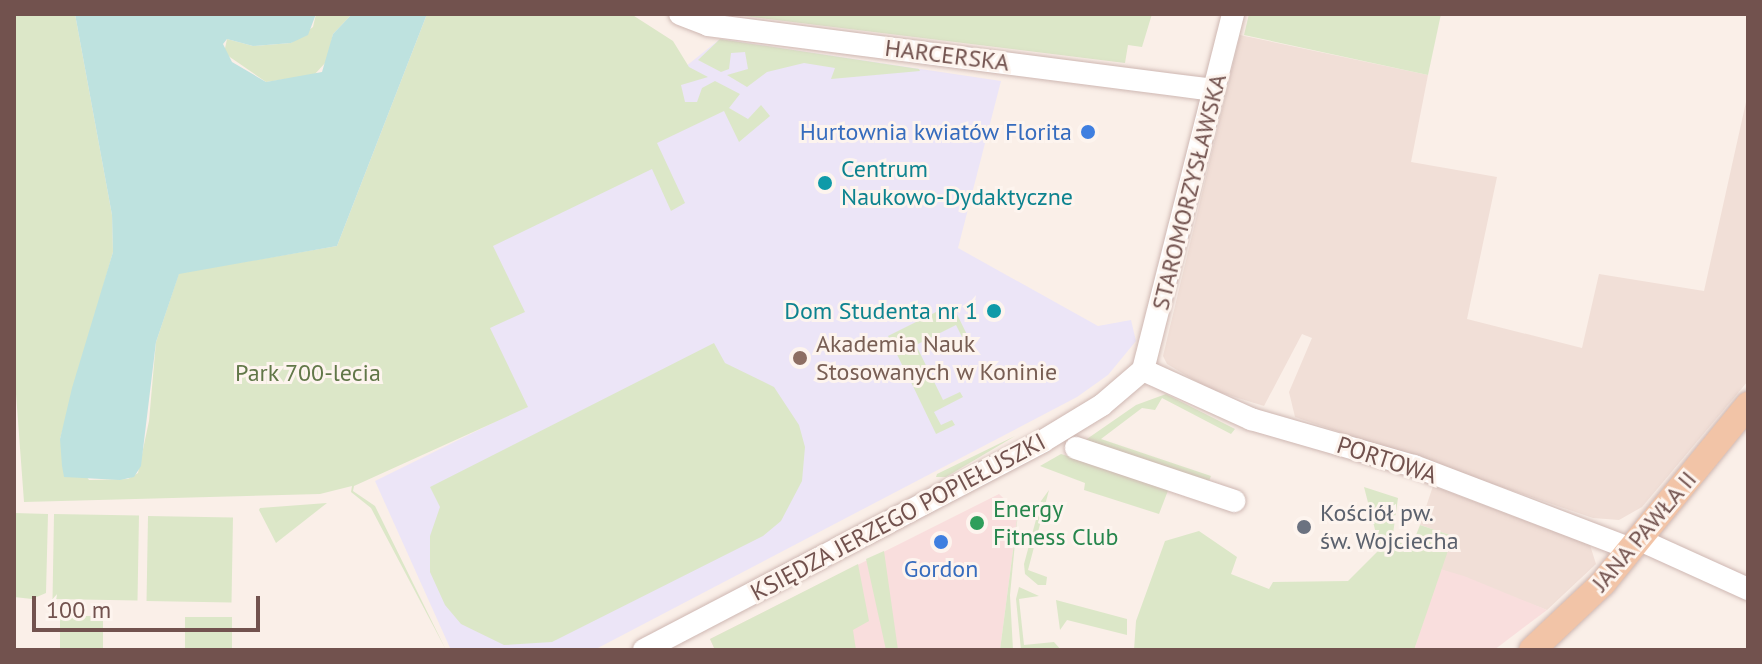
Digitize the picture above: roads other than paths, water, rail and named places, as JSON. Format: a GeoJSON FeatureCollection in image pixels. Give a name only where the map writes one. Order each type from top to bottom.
{"type":"FeatureCollection","features":[{"type":"Feature","properties":{"kind":"main road","name":"JANA PAWŁA II"},"geometry":{"type":"LineString","coordinates":[[1532,650],[1636,544],[1748,405]]}},
{"type":"Feature","properties":{"kind":"street","name":"HARCERSKA"},"geometry":{"type":"LineString","coordinates":[[680,14],[708,25],[1214,90]]}},
{"type":"Feature","properties":{"kind":"street","name":"STAROMORZYSŁAWSKA"},"geometry":{"type":"LineString","coordinates":[[1143,370],[1233,14]]}},
{"type":"Feature","properties":{"kind":"street","name":"PORTOWA"},"geometry":{"type":"LineString","coordinates":[[1143,370],[1251,419],[1414,466],[1636,544],[1748,589]]}},
{"type":"Feature","properties":{"kind":"street","name":"KSIĘDZA JERZEGO POPIEŁUSZKI"},"geometry":{"type":"LineString","coordinates":[[644,650],[1043,441],[1102,405],[1143,370]]}},
{"type":"Feature","properties":{"kind":"street"},"geometry":{"type":"LineString","coordinates":[[1076,448],[1234,501]]}},
{"type":"Feature","properties":{"kind":"water"},"geometry":{"type":"Polygon","coordinates":[[[75,14],[316,14],[308,35],[291,43],[253,46],[227,39],[223,44],[232,62],[266,82],[322,72],[333,34],[352,14],[427,14],[337,246],[179,274],[156,342],[141,466],[134,477],[120,480],[64,477],[62,466],[60,439],[72,388],[113,252],[112,215],[75,14]]]}},
{"type":"Feature","properties":{"kind":"place","name":"Hurtownia kwiatów Florita"},"geometry":{"type":"Point","coordinates":[1088,132]}},
{"type":"Feature","properties":{"kind":"place","name":"Centrum Naukowo-Dydaktyczne"},"geometry":{"type":"Point","coordinates":[825,183]}},
{"type":"Feature","properties":{"kind":"place","name":"Dom Studenta nr 1"},"geometry":{"type":"Point","coordinates":[994,311]}},
{"type":"Feature","properties":{"kind":"place","name":"Akademia Nauk Stosowanych w Koninie"},"geometry":{"type":"Point","coordinates":[800,358]}},
{"type":"Feature","properties":{"kind":"place","name":"Energy Fitness Club"},"geometry":{"type":"Point","coordinates":[977,523]}},
{"type":"Feature","properties":{"kind":"place","name":"Kościół pw. św. Wojciecha"},"geometry":{"type":"Point","coordinates":[1304,527]}},
{"type":"Feature","properties":{"kind":"place","name":"Gordon"},"geometry":{"type":"Point","coordinates":[941,542]}},
{"type":"Feature","properties":{"kind":"park label","name":"Park 700-lecia"},"geometry":{"type":"Point","coordinates":[308,373]}}]}
